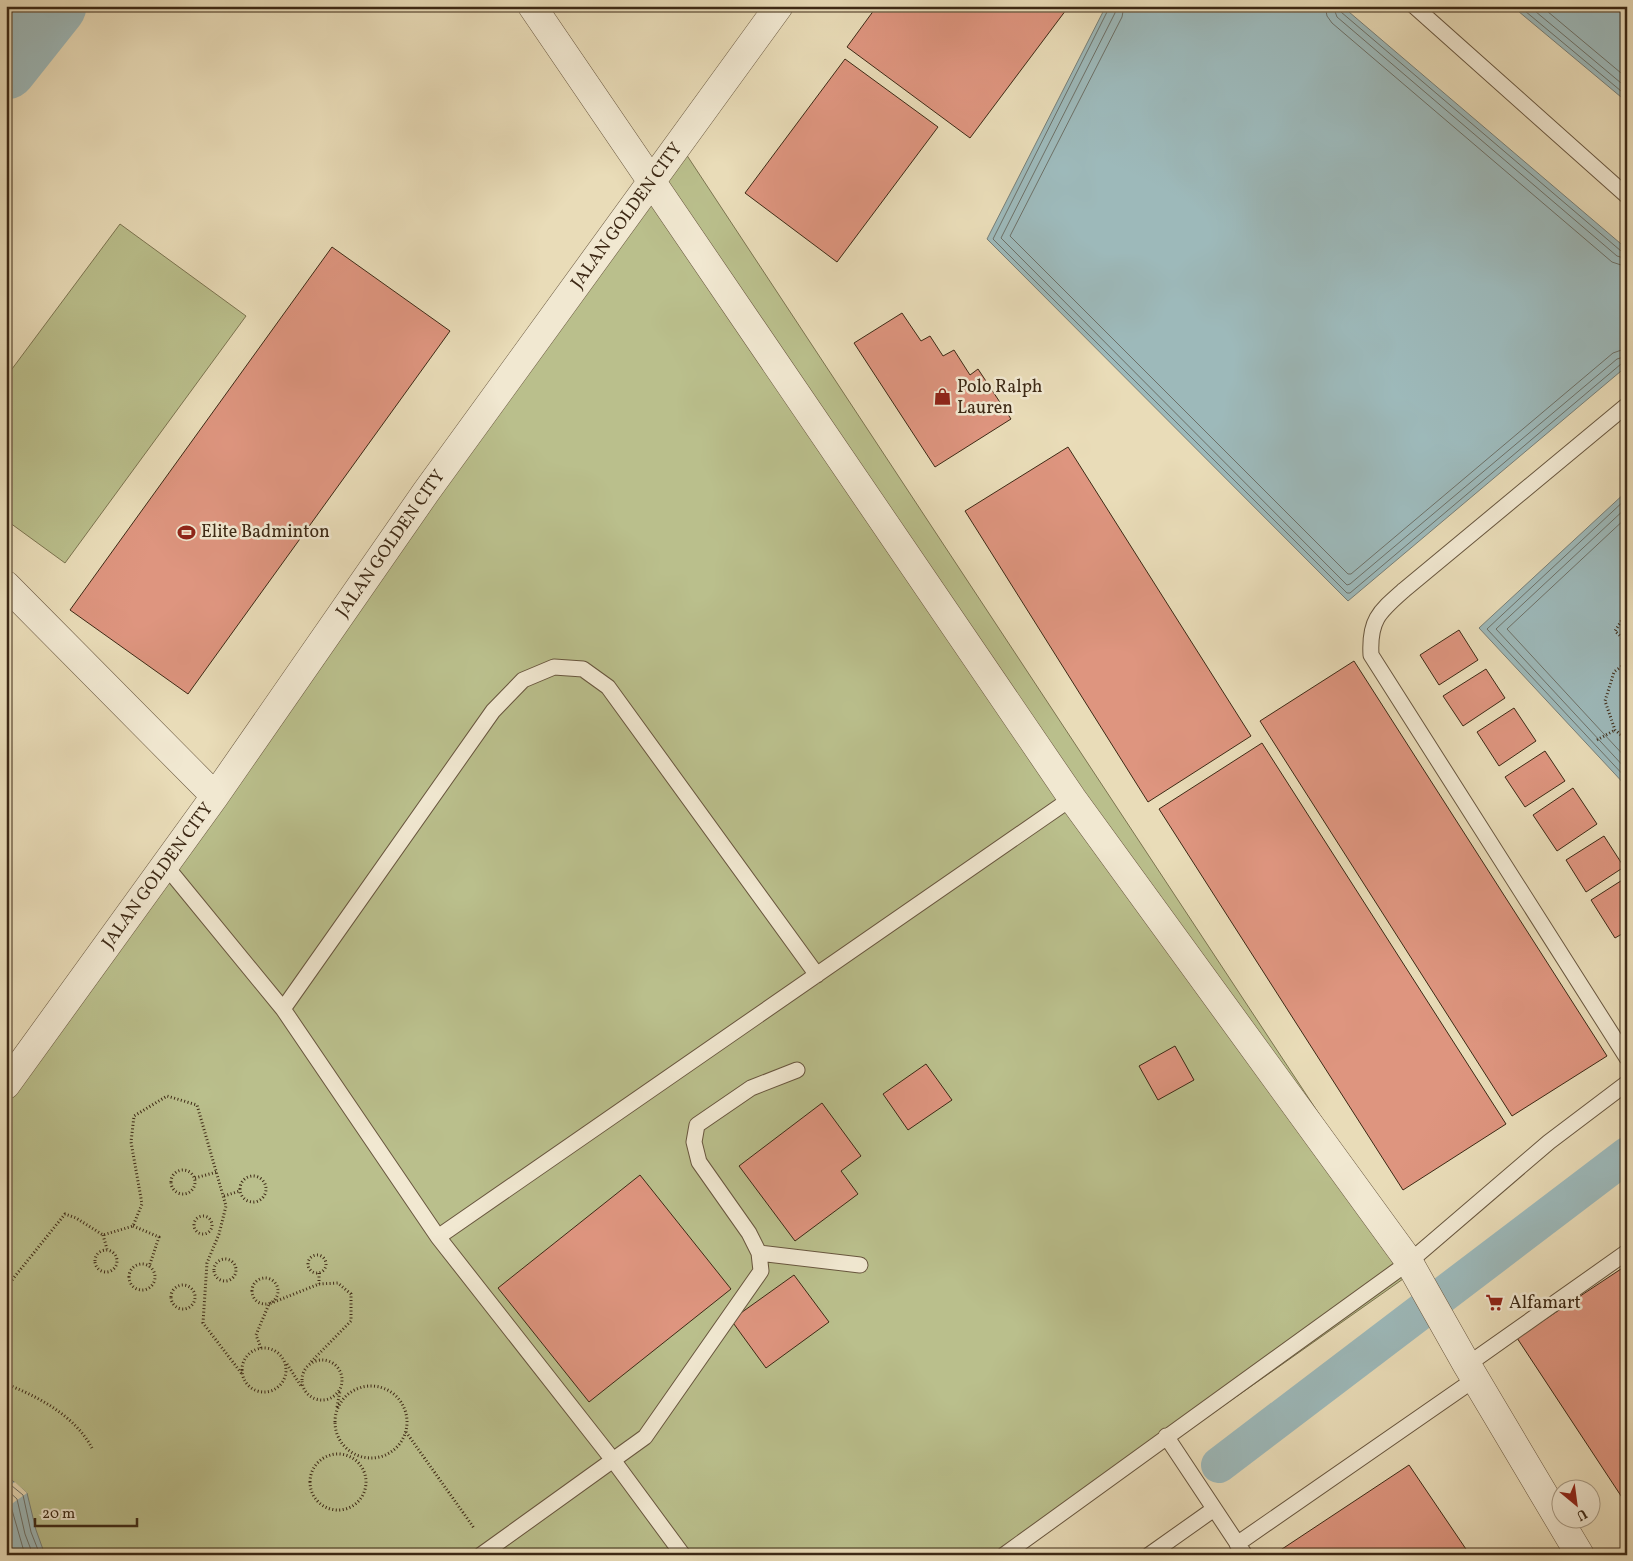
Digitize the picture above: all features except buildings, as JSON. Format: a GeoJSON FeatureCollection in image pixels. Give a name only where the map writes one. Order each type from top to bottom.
{"type":"FeatureCollection","features":[{"type":"Feature","properties":{"kind":"street"},"geometry":{"type":"LineString","coordinates":[[532,6],[1072,798],[1409,1262],[1466,1364],[1580,1555]]}},
{"type":"Feature","properties":{"kind":"street","name":"JALAN GOLDEN CITY"},"geometry":{"type":"LineString","coordinates":[[6,1085],[216,796],[426,492],[779,6]]}},
{"type":"Feature","properties":{"kind":"street"},"geometry":{"type":"LineString","coordinates":[[6,585],[216,796]]}},
{"type":"Feature","properties":{"kind":"lane"},"geometry":{"type":"LineString","coordinates":[[1414,6],[1627,196]]}},
{"type":"Feature","properties":{"kind":"lane"},"geometry":{"type":"LineString","coordinates":[[1627,405],[1404,590],[1380,612],[1370,636],[1371,655],[1627,1058]]}},
{"type":"Feature","properties":{"kind":"lane"},"geometry":{"type":"LineString","coordinates":[[283,1009],[493,711],[523,680],[554,667],[583,669],[608,687],[816,975]]}},
{"type":"Feature","properties":{"kind":"lane"},"geometry":{"type":"LineString","coordinates":[[438,1237],[1072,798]]}},
{"type":"Feature","properties":{"kind":"lane"},"geometry":{"type":"LineString","coordinates":[[165,865],[283,1009],[438,1237],[613,1460],[683,1555]]}},
{"type":"Feature","properties":{"kind":"lane"},"geometry":{"type":"LineString","coordinates":[[485,1552],[645,1437],[725,1326],[761,1271],[759,1253],[749,1233],[698,1162],[694,1142],[697,1125],[750,1088],[797,1070]]}},
{"type":"Feature","properties":{"kind":"lane"},"geometry":{"type":"LineString","coordinates":[[1004,1555],[1409,1262],[1548,1142],[1627,1083]]}},
{"type":"Feature","properties":{"kind":"lane"},"geometry":{"type":"LineString","coordinates":[[1166,1436],[1241,1549],[1466,1364],[1627,1252]]}},
{"type":"Feature","properties":{"kind":"lane"},"geometry":{"type":"LineString","coordinates":[[759,1253],[860,1265]]}},
{"type":"Feature","properties":{"kind":"lane"},"geometry":{"type":"LineString","coordinates":[[1149,1555],[1214,1509]]}},
{"type":"Feature","properties":{"kind":"path"},"geometry":{"type":"LineString","coordinates":[[1627,612],[1615,631],[1627,642]]}},
{"type":"Feature","properties":{"kind":"path"},"geometry":{"type":"LineString","coordinates":[[1627,662],[1614,672],[1605,701],[1615,730],[1627,740]]}},
{"type":"Feature","properties":{"kind":"path"},"geometry":{"type":"LineString","coordinates":[[1597,740],[1615,730]]}},
{"type":"Feature","properties":{"kind":"path"},"geometry":{"type":"LineString","coordinates":[[133,1226],[142,1204],[130,1142],[134,1116],[167,1096],[197,1105],[226,1206],[220,1230],[206,1268],[203,1322],[242,1374],[248,1386],[254,1390],[268,1392],[281,1385],[286,1371],[283,1359]]}},
{"type":"Feature","properties":{"kind":"path"},"geometry":{"type":"LineString","coordinates":[[179,1170],[190,1172],[195,1178],[193,1190],[186,1195],[178,1194],[171,1184],[173,1176],[179,1170]]}},
{"type":"Feature","properties":{"kind":"path"},"geometry":{"type":"LineString","coordinates":[[195,1178],[217,1172]]}},
{"type":"Feature","properties":{"kind":"path"},"geometry":{"type":"LineString","coordinates":[[257,1176],[266,1185],[264,1197],[256,1202],[248,1202],[240,1191],[241,1182],[248,1177],[257,1176]]}},
{"type":"Feature","properties":{"kind":"path"},"geometry":{"type":"LineString","coordinates":[[224,1196],[240,1191]]}},
{"type":"Feature","properties":{"kind":"path"},"geometry":{"type":"LineString","coordinates":[[12,1280],[65,1214],[76,1218],[103,1236],[107,1250]]}},
{"type":"Feature","properties":{"kind":"path"},"geometry":{"type":"LineString","coordinates":[[212,1230],[213,1224],[209,1216],[199,1216],[195,1220],[195,1230],[201,1233],[220,1230]]}},
{"type":"Feature","properties":{"kind":"path"},"geometry":{"type":"LineString","coordinates":[[103,1236],[133,1226],[159,1237],[149,1267],[155,1277],[152,1285],[146,1290],[134,1287],[129,1280],[131,1272],[141,1264],[149,1267]]}},
{"type":"Feature","properties":{"kind":"path"},"geometry":{"type":"LineString","coordinates":[[107,1250],[114,1253],[118,1260],[116,1267],[106,1273],[97,1268],[95,1261],[100,1252],[107,1250]]}},
{"type":"Feature","properties":{"kind":"path"},"geometry":{"type":"LineString","coordinates":[[317,1255],[323,1257],[327,1266],[324,1271],[318,1274],[312,1273],[308,1265],[309,1259],[317,1255]]}},
{"type":"Feature","properties":{"kind":"path"},"geometry":{"type":"LineString","coordinates":[[228,1259],[236,1266],[236,1274],[226,1281],[220,1280],[215,1274],[214,1268],[218,1262],[228,1259]]}},
{"type":"Feature","properties":{"kind":"path"},"geometry":{"type":"LineString","coordinates":[[206,1268],[214,1268]]}},
{"type":"Feature","properties":{"kind":"path"},"geometry":{"type":"LineString","coordinates":[[318,1274],[319,1284]]}},
{"type":"Feature","properties":{"kind":"path"},"geometry":{"type":"LineString","coordinates":[[261,1348],[256,1335],[269,1304],[278,1295],[278,1286],[268,1278],[259,1279],[253,1286],[252,1294],[260,1304],[269,1304],[319,1284],[338,1284],[351,1294],[351,1321],[306,1368],[302,1380],[306,1392]]}},
{"type":"Feature","properties":{"kind":"path"},"geometry":{"type":"LineString","coordinates":[[184,1284],[194,1290],[196,1298],[192,1306],[185,1309],[174,1305],[171,1297],[173,1289],[184,1284]]}},
{"type":"Feature","properties":{"kind":"path"},"geometry":{"type":"LineString","coordinates":[[196,1298],[205,1300]]}},
{"type":"Feature","properties":{"kind":"path"},"geometry":{"type":"LineString","coordinates":[[242,1374],[244,1359],[255,1350],[261,1348],[276,1351],[306,1392],[317,1400],[330,1399],[340,1390]]}},
{"type":"Feature","properties":{"kind":"path"},"geometry":{"type":"LineString","coordinates":[[310,1363],[323,1360],[336,1365],[342,1377],[336,1416],[337,1433],[346,1449],[357,1455],[369,1458]]}},
{"type":"Feature","properties":{"kind":"path"},"geometry":{"type":"LineString","coordinates":[[6,1384],[62,1414],[85,1435],[92,1448]]}},
{"type":"Feature","properties":{"kind":"path"},"geometry":{"type":"LineString","coordinates":[[336,1416],[339,1405],[356,1389],[367,1386],[379,1387],[394,1395],[405,1408],[408,1420],[406,1432],[401,1443],[392,1452],[369,1458],[343,1455],[324,1458],[312,1471],[310,1490],[321,1505],[329,1509],[347,1509],[356,1505],[365,1490],[364,1471],[359,1463],[343,1455]]}},
{"type":"Feature","properties":{"kind":"path"},"geometry":{"type":"LineString","coordinates":[[406,1432],[485,1552]]}},
{"type":"Feature","properties":{"kind":"green space"},"geometry":{"type":"Polygon","coordinates":[[[686,154],[1420,1267],[1012,1555],[6,1555],[6,1098],[686,154]]]}},
{"type":"Feature","properties":{"kind":"green space"},"geometry":{"type":"Polygon","coordinates":[[[120,224],[246,316],[65,563],[6,520],[6,377],[120,224]]]}},
{"type":"Feature","properties":{"kind":"water"},"geometry":{"type":"Polygon","coordinates":[[[1106,6],[1342,6],[1627,249],[1627,366],[1348,601],[987,239],[1106,6]]]}},
{"type":"Feature","properties":{"kind":"water"},"geometry":{"type":"Polygon","coordinates":[[[1512,6],[1627,6],[1627,102],[1512,6]]]}},
{"type":"Feature","properties":{"kind":"water"},"geometry":{"type":"Polygon","coordinates":[[[1627,491],[1627,787],[1479,628],[1627,491]]]}},
{"type":"Feature","properties":{"kind":"water"},"geometry":{"type":"Polygon","coordinates":[[[6,1475],[27,1493],[36,1530],[45,1555],[6,1555],[6,1475]]]}},
{"type":"Feature","properties":{"kind":"pier"},"geometry":{"type":"Polygon","coordinates":[[[15,1482],[27,1493],[6,1508],[6,1488],[15,1482]]]}},
{"type":"Feature","properties":{"kind":"waterway"},"geometry":{"type":"LineString","coordinates":[[6,69],[56,6]]}},
{"type":"Feature","properties":{"kind":"waterway"},"geometry":{"type":"LineString","coordinates":[[1219,1465],[1627,1155]]}},
{"type":"Feature","properties":{"kind":"place","name":"Polo Ralph Lauren"},"geometry":{"type":"Point","coordinates":[943,397]}},
{"type":"Feature","properties":{"kind":"place","name":"Elite Badminton"},"geometry":{"type":"Point","coordinates":[187,532]}},
{"type":"Feature","properties":{"kind":"place","name":"Alfamart"},"geometry":{"type":"Point","coordinates":[1495,1303]}}]}
